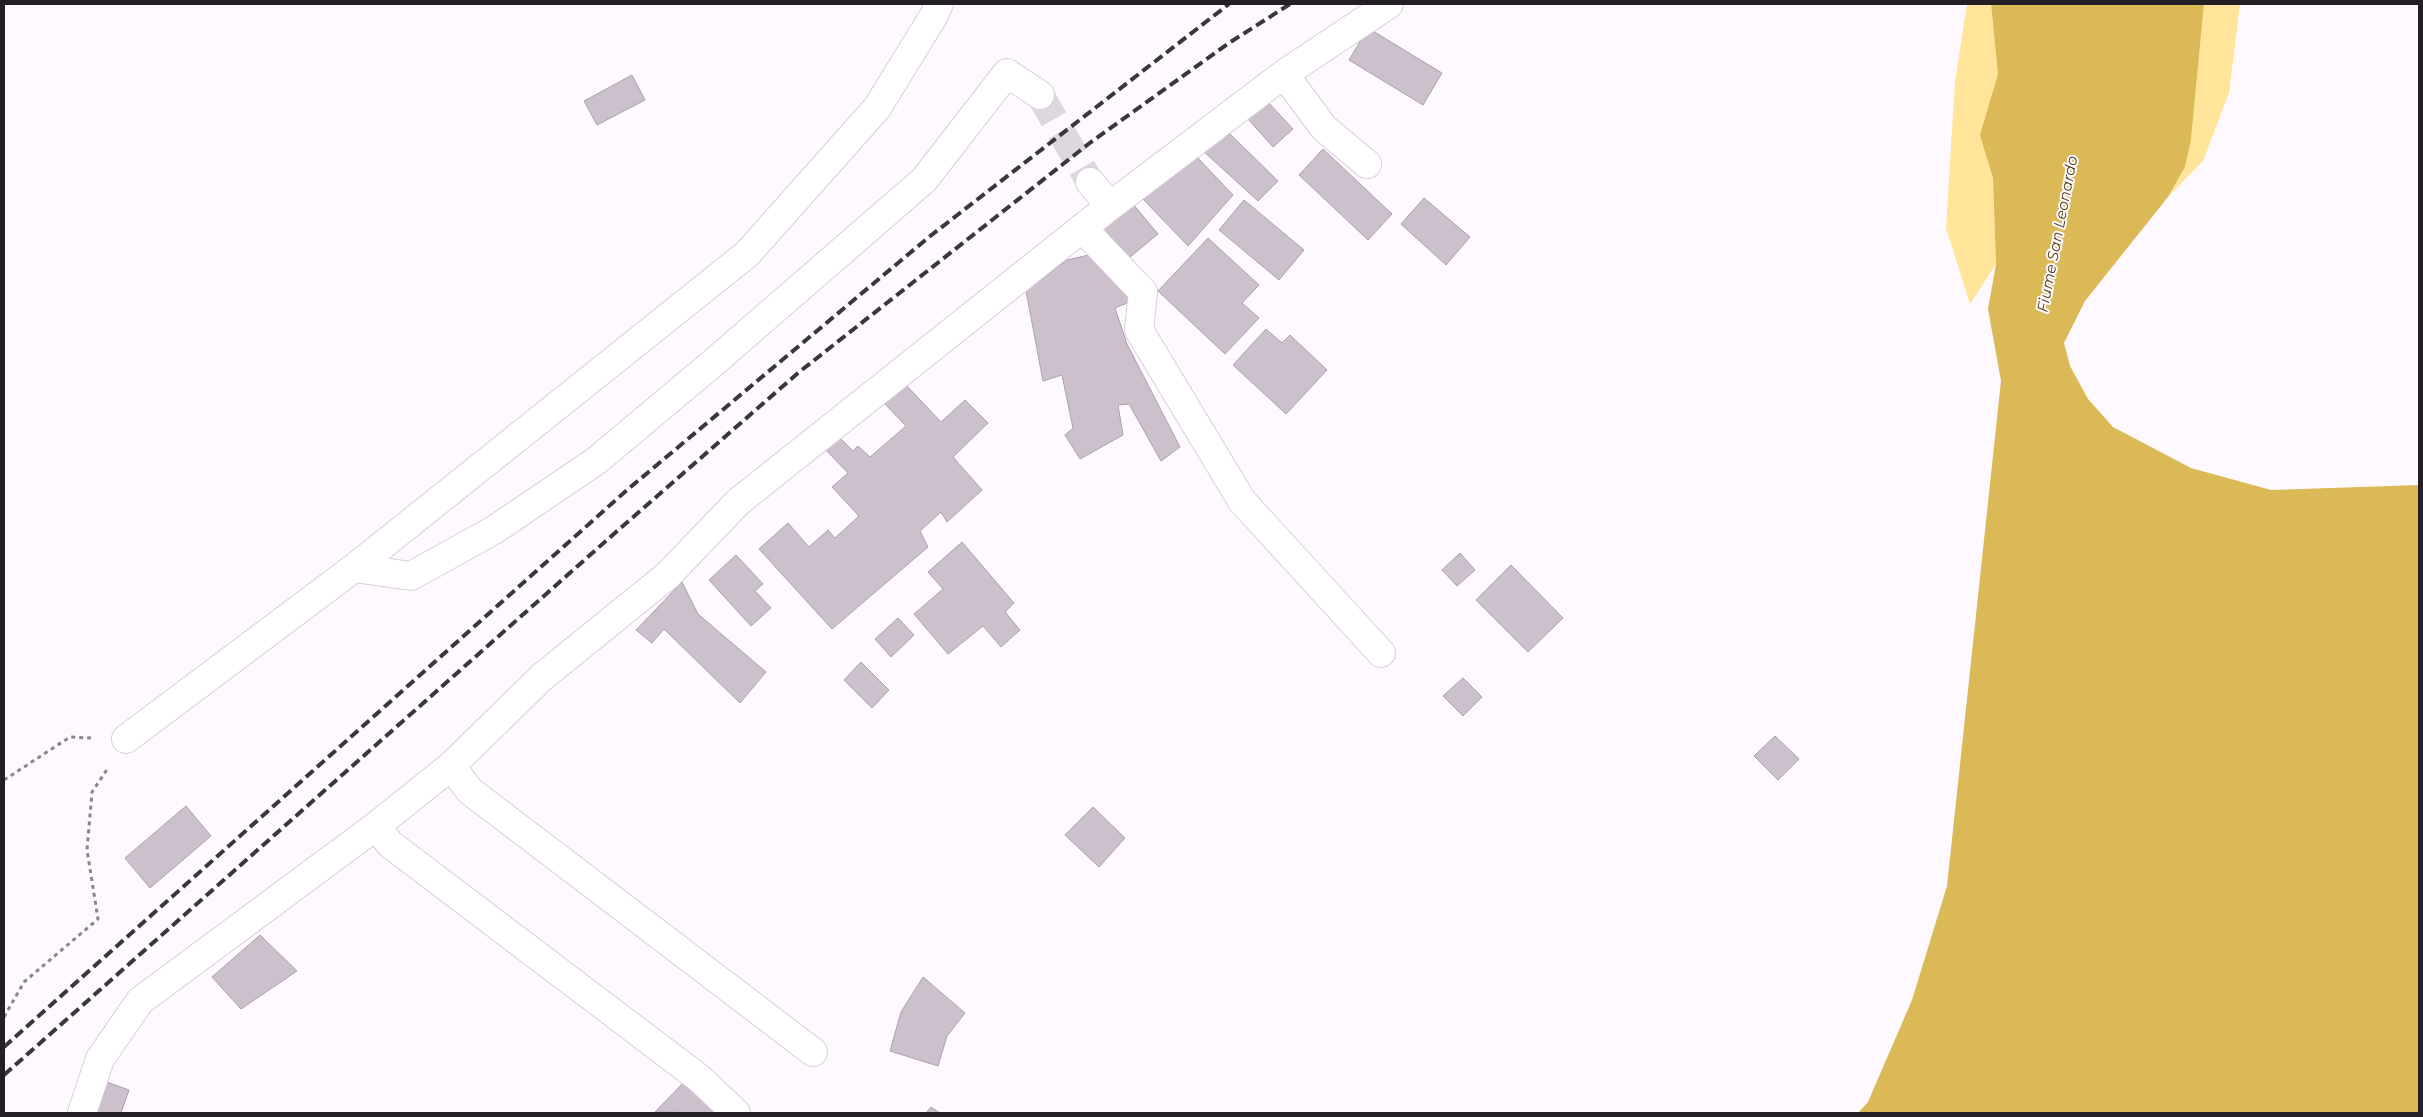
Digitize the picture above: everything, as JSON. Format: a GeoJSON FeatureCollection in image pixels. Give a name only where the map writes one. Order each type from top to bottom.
{"type":"FeatureCollection","features":[{"type":"Feature","properties":{"kind":"street"},"geometry":{"type":"LineString","coordinates":[[126,739],[354,568],[747,254],[877,108],[933,17],[939,4]]}},
{"type":"Feature","properties":{"kind":"street"},"geometry":{"type":"LineString","coordinates":[[82,1113],[100,1059],[140,1001],[376,826],[451,766],[542,677],[668,576],[738,502],[1110,206],[1284,74],[1389,4]]}},
{"type":"Feature","properties":{"kind":"street"},"geometry":{"type":"LineString","coordinates":[[354,568],[411,576],[494,530],[596,461],[713,363],[924,180],[1007,73],[1040,95]]}},
{"type":"Feature","properties":{"kind":"street"},"geometry":{"type":"LineString","coordinates":[[1284,74],[1324,128],[1367,164]]}},
{"type":"Feature","properties":{"kind":"street"},"geometry":{"type":"LineString","coordinates":[[1090,182],[1110,206]]}},
{"type":"Feature","properties":{"kind":"street"},"geometry":{"type":"LineString","coordinates":[[1082,228],[1143,292],[1139,330],[1242,501],[1381,653]]}},
{"type":"Feature","properties":{"kind":"street"},"geometry":{"type":"LineString","coordinates":[[451,766],[470,791],[812,1052]]}},
{"type":"Feature","properties":{"kind":"street"},"geometry":{"type":"LineString","coordinates":[[376,826],[390,844],[699,1078],[736,1113]]}},
{"type":"Feature","properties":{"kind":"path"},"geometry":{"type":"LineString","coordinates":[[4,780],[70,737],[126,739]]}},
{"type":"Feature","properties":{"kind":"path"},"geometry":{"type":"LineString","coordinates":[[4,1017],[24,982],[98,919],[87,850],[92,792],[126,739]]}},
{"type":"Feature","properties":{"kind":"shaded area"},"geometry":{"type":"Polygon","coordinates":[[[1967,4],[1991,4],[1998,74],[1981,135],[1993,178],[1996,264],[1970,304],[1946,228],[1955,82],[1967,4]]]}},
{"type":"Feature","properties":{"kind":"shaded area"},"geometry":{"type":"Polygon","coordinates":[[[2204,4],[2240,4],[2229,93],[2203,161],[2168,197],[2185,167],[2191,140],[2204,4]]]}},
{"type":"Feature","properties":{"kind":"water","name":"Fiume San Leonardo"},"geometry":{"type":"Polygon","coordinates":[[[1991,4],[2204,4],[2191,140],[2185,167],[2168,197],[2085,301],[2064,343],[2070,366],[2088,399],[2113,427],[2191,468],[2271,490],[2419,485],[2419,1113],[1858,1113],[1868,1102],[1912,1000],[1947,886],[2001,381],[1988,309],[1996,264],[1993,178],[1980,135],[1998,74],[1991,4]]]}},
{"type":"Feature","properties":{"kind":"building"},"geometry":{"type":"Polygon","coordinates":[[[1368,28],[1442,73],[1423,105],[1349,60],[1368,28]]]}},
{"type":"Feature","properties":{"kind":"building"},"geometry":{"type":"Polygon","coordinates":[[[632,75],[645,100],[597,125],[584,101],[632,75]]]}},
{"type":"Feature","properties":{"kind":"building"},"geometry":{"type":"Polygon","coordinates":[[[1267,101],[1293,129],[1273,147],[1248,119],[1267,101]]]}},
{"type":"Feature","properties":{"kind":"building"},"geometry":{"type":"Polygon","coordinates":[[[1230,134],[1278,181],[1258,201],[1202,150],[1230,134]]]}},
{"type":"Feature","properties":{"kind":"building"},"geometry":{"type":"Polygon","coordinates":[[[1323,149],[1392,214],[1368,240],[1299,175],[1323,149]]]}},
{"type":"Feature","properties":{"kind":"building"},"geometry":{"type":"Polygon","coordinates":[[[1196,156],[1233,195],[1188,246],[1142,198],[1196,156]]]}},
{"type":"Feature","properties":{"kind":"building"},"geometry":{"type":"Polygon","coordinates":[[[1424,198],[1470,237],[1446,265],[1401,224],[1424,198]]]}},
{"type":"Feature","properties":{"kind":"building"},"geometry":{"type":"Polygon","coordinates":[[[1244,200],[1304,250],[1279,280],[1219,230],[1244,200]]]}},
{"type":"Feature","properties":{"kind":"building"},"geometry":{"type":"Polygon","coordinates":[[[1133,204],[1158,234],[1129,258],[1100,230],[1133,204]]]}},
{"type":"Feature","properties":{"kind":"building"},"geometry":{"type":"Polygon","coordinates":[[[1208,238],[1259,285],[1242,303],[1259,318],[1225,354],[1158,291],[1208,238]]]}},
{"type":"Feature","properties":{"kind":"building"},"geometry":{"type":"Polygon","coordinates":[[[1093,254],[1125,284],[1132,301],[1115,308],[1127,344],[1180,447],[1161,461],[1129,404],[1118,405],[1123,435],[1080,459],[1065,435],[1073,428],[1062,375],[1043,381],[1026,291],[1067,260],[1093,254]]]}},
{"type":"Feature","properties":{"kind":"building"},"geometry":{"type":"Polygon","coordinates":[[[1266,329],[1282,343],[1290,335],[1327,370],[1286,414],[1233,365],[1266,329]]]}},
{"type":"Feature","properties":{"kind":"building"},"geometry":{"type":"Polygon","coordinates":[[[906,385],[941,422],[965,400],[988,423],[953,457],[982,490],[947,522],[941,512],[920,531],[928,547],[832,629],[759,549],[788,523],[809,547],[828,530],[835,538],[859,516],[832,487],[848,473],[824,448],[838,436],[853,451],[858,446],[870,457],[906,426],[884,403],[906,385]]]}},
{"type":"Feature","properties":{"kind":"building"},"geometry":{"type":"Polygon","coordinates":[[[962,542],[1014,603],[1005,612],[1020,630],[1001,647],[983,626],[948,654],[914,614],[943,589],[928,572],[962,542]]]}},
{"type":"Feature","properties":{"kind":"building"},"geometry":{"type":"Polygon","coordinates":[[[1460,553],[1475,570],[1457,586],[1442,570],[1460,553]]]}},
{"type":"Feature","properties":{"kind":"building"},"geometry":{"type":"Polygon","coordinates":[[[736,555],[763,584],[755,591],[771,608],[751,626],[709,580],[736,555]]]}},
{"type":"Feature","properties":{"kind":"building"},"geometry":{"type":"Polygon","coordinates":[[[1511,565],[1563,618],[1528,652],[1476,600],[1511,565]]]}},
{"type":"Feature","properties":{"kind":"building"},"geometry":{"type":"Polygon","coordinates":[[[682,582],[698,614],[766,672],[740,703],[664,629],[652,643],[636,630],[682,582]]]}},
{"type":"Feature","properties":{"kind":"building"},"geometry":{"type":"Polygon","coordinates":[[[898,618],[914,635],[891,657],[875,639],[898,618]]]}},
{"type":"Feature","properties":{"kind":"building"},"geometry":{"type":"Polygon","coordinates":[[[861,662],[889,690],[872,708],[844,680],[861,662]]]}},
{"type":"Feature","properties":{"kind":"building"},"geometry":{"type":"Polygon","coordinates":[[[1463,678],[1482,697],[1463,716],[1443,696],[1463,678]]]}},
{"type":"Feature","properties":{"kind":"building"},"geometry":{"type":"Polygon","coordinates":[[[1775,736],[1799,759],[1778,780],[1754,756],[1775,736]]]}},
{"type":"Feature","properties":{"kind":"building"},"geometry":{"type":"Polygon","coordinates":[[[186,806],[211,836],[150,888],[125,858],[186,806]]]}},
{"type":"Feature","properties":{"kind":"building"},"geometry":{"type":"Polygon","coordinates":[[[1093,807],[1125,838],[1099,867],[1065,835],[1093,807]]]}},
{"type":"Feature","properties":{"kind":"building"},"geometry":{"type":"Polygon","coordinates":[[[260,935],[297,971],[241,1009],[212,977],[260,935]]]}},
{"type":"Feature","properties":{"kind":"building"},"geometry":{"type":"Polygon","coordinates":[[[923,977],[965,1013],[947,1036],[938,1066],[890,1051],[901,1012],[923,977]]]}},
{"type":"Feature","properties":{"kind":"building"},"geometry":{"type":"Polygon","coordinates":[[[104,1081],[129,1090],[121,1113],[94,1113],[104,1081]]]}},
{"type":"Feature","properties":{"kind":"building"},"geometry":{"type":"Polygon","coordinates":[[[685,1081],[718,1113],[655,1112],[685,1081]]]}},
{"type":"Feature","properties":{"kind":"building"},"geometry":{"type":"Polygon","coordinates":[[[931,1107],[940,1113],[926,1113],[931,1107]]]}},
{"type":"Feature","properties":{"kind":"tunnel"},"geometry":{"type":"LineString","coordinates":[[1040,95],[1090,182]]}},
{"type":"Feature","properties":{"kind":"railway"},"geometry":{"type":"LineString","coordinates":[[4,1047],[627,490],[929,237],[1229,4]]}},
{"type":"Feature","properties":{"kind":"railway"},"geometry":{"type":"LineString","coordinates":[[4,1075],[798,373],[1091,142],[1229,43],[1290,4]]}}]}
